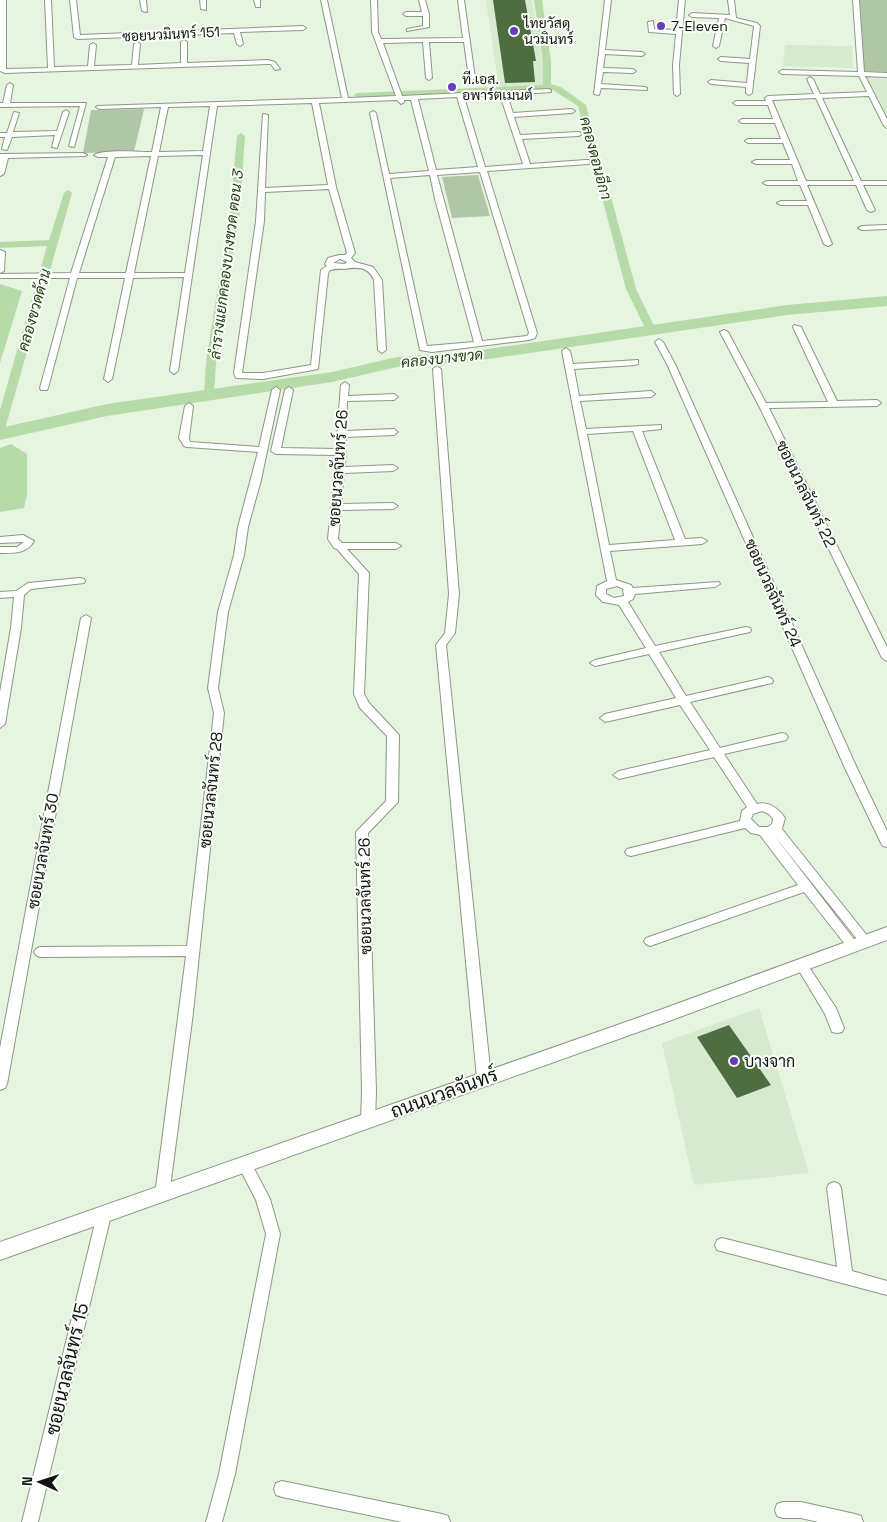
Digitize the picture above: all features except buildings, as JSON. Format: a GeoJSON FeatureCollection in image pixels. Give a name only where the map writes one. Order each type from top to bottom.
{"type":"FeatureCollection","features":[{"type":"Feature","properties":{"kind":"main road","name":"ถนนนวลจันทร์"},"geometry":{"type":"LineString","coordinates":[[0,1252],[484,1078],[663,1016],[887,933]]}},
{"type":"Feature","properties":{"kind":"street"},"geometry":{"type":"LineString","coordinates":[[3,0],[1,45],[4,70],[268,62],[273,63],[277,70]]}},
{"type":"Feature","properties":{"kind":"street"},"geometry":{"type":"LineString","coordinates":[[48,0],[51,70]]}},
{"type":"Feature","properties":{"kind":"street","name":"ซอยนวมินทร์ 151"},"geometry":{"type":"LineString","coordinates":[[73,0],[77,37],[210,29],[237,31],[303,28]]}},
{"type":"Feature","properties":{"kind":"street"},"geometry":{"type":"LineString","coordinates":[[143,0],[145,11]]}},
{"type":"Feature","properties":{"kind":"street"},"geometry":{"type":"LineString","coordinates":[[203,0],[204,9]]}},
{"type":"Feature","properties":{"kind":"street"},"geometry":{"type":"LineString","coordinates":[[324,0],[345,98]]}},
{"type":"Feature","properties":{"kind":"street"},"geometry":{"type":"LineString","coordinates":[[374,0],[374,28],[391,71],[399,102],[550,90]]}},
{"type":"Feature","properties":{"kind":"street"},"geometry":{"type":"LineString","coordinates":[[409,30],[425,29],[426,14],[422,0]]}},
{"type":"Feature","properties":{"kind":"street"},"geometry":{"type":"LineString","coordinates":[[462,0],[472,78]]}},
{"type":"Feature","properties":{"kind":"street"},"geometry":{"type":"LineString","coordinates":[[597,94],[608,0]]}},
{"type":"Feature","properties":{"kind":"street"},"geometry":{"type":"LineString","coordinates":[[677,94],[676,65],[682,0]]}},
{"type":"Feature","properties":{"kind":"street"},"geometry":{"type":"LineString","coordinates":[[731,0],[732,17]]}},
{"type":"Feature","properties":{"kind":"street"},"geometry":{"type":"LineString","coordinates":[[856,0],[861,74],[869,94],[887,126]]}},
{"type":"Feature","properties":{"kind":"street"},"geometry":{"type":"LineString","coordinates":[[406,14],[426,14]]}},
{"type":"Feature","properties":{"kind":"street"},"geometry":{"type":"LineString","coordinates":[[692,15],[732,17],[734,20],[757,25],[748,93]]}},
{"type":"Feature","properties":{"kind":"street"},"geometry":{"type":"LineString","coordinates":[[716,46],[722,16]]}},
{"type":"Feature","properties":{"kind":"street"},"geometry":{"type":"LineString","coordinates":[[650,22],[651,31],[680,32]]}},
{"type":"Feature","properties":{"kind":"street"},"geometry":{"type":"LineString","coordinates":[[237,31],[240,44]]}},
{"type":"Feature","properties":{"kind":"street"},"geometry":{"type":"LineString","coordinates":[[426,40],[429,78]]}},
{"type":"Feature","properties":{"kind":"street"},"geometry":{"type":"LineString","coordinates":[[379,41],[468,40]]}},
{"type":"Feature","properties":{"kind":"street"},"geometry":{"type":"LineString","coordinates":[[184,42],[184,65]]}},
{"type":"Feature","properties":{"kind":"street"},"geometry":{"type":"LineString","coordinates":[[135,67],[137,44]]}},
{"type":"Feature","properties":{"kind":"street"},"geometry":{"type":"LineString","coordinates":[[91,68],[93,45]]}},
{"type":"Feature","properties":{"kind":"street"},"geometry":{"type":"LineString","coordinates":[[602,52],[642,54]]}},
{"type":"Feature","properties":{"kind":"street"},"geometry":{"type":"LineString","coordinates":[[721,59],[753,61]]}},
{"type":"Feature","properties":{"kind":"street"},"geometry":{"type":"LineString","coordinates":[[600,70],[633,71]]}},
{"type":"Feature","properties":{"kind":"street"},"geometry":{"type":"LineString","coordinates":[[782,72],[887,75]]}},
{"type":"Feature","properties":{"kind":"street"},"geometry":{"type":"LineString","coordinates":[[810,79],[871,210]]}},
{"type":"Feature","properties":{"kind":"street"},"geometry":{"type":"LineString","coordinates":[[711,82],[750,85]]}},
{"type":"Feature","properties":{"kind":"street"},"geometry":{"type":"LineString","coordinates":[[10,85],[3,105],[84,104],[72,146]]}},
{"type":"Feature","properties":{"kind":"street"},"geometry":{"type":"LineString","coordinates":[[598,86],[644,89]]}},
{"type":"Feature","properties":{"kind":"street"},"geometry":{"type":"LineString","coordinates":[[503,93],[527,166]]}},
{"type":"Feature","properties":{"kind":"street"},"geometry":{"type":"LineString","coordinates":[[99,107],[315,100],[398,94]]}},
{"type":"Feature","properties":{"kind":"street"},"geometry":{"type":"LineString","coordinates":[[828,244],[768,98],[869,94]]}},
{"type":"Feature","properties":{"kind":"street"},"geometry":{"type":"LineString","coordinates":[[373,113],[423,348],[432,349],[524,339],[532,336],[533,333],[460,96]]}},
{"type":"Feature","properties":{"kind":"street"},"geometry":{"type":"LineString","coordinates":[[315,100],[332,187],[351,252],[348,261]]}},
{"type":"Feature","properties":{"kind":"street"},"geometry":{"type":"LineString","coordinates":[[415,100],[479,344]]}},
{"type":"Feature","properties":{"kind":"street"},"geometry":{"type":"LineString","coordinates":[[174,371],[214,103]]}},
{"type":"Feature","properties":{"kind":"street"},"geometry":{"type":"LineString","coordinates":[[736,103],[770,103]]}},
{"type":"Feature","properties":{"kind":"street"},"geometry":{"type":"LineString","coordinates":[[108,379],[165,105]]}},
{"type":"Feature","properties":{"kind":"street"},"geometry":{"type":"LineString","coordinates":[[510,115],[572,111]]}},
{"type":"Feature","properties":{"kind":"street"},"geometry":{"type":"LineString","coordinates":[[55,147],[66,112]]}},
{"type":"Feature","properties":{"kind":"street"},"geometry":{"type":"LineString","coordinates":[[0,174],[3,153],[16,113]]}},
{"type":"Feature","properties":{"kind":"street"},"geometry":{"type":"LineString","coordinates":[[265,115],[260,221],[242,334],[239,376],[278,374],[315,367],[324,274],[325,270],[332,266],[329,262],[339,257],[372,268],[376,273],[382,350]]}},
{"type":"Feature","properties":{"kind":"street"},"geometry":{"type":"LineString","coordinates":[[742,121],[776,121]]}},
{"type":"Feature","properties":{"kind":"street"},"geometry":{"type":"LineString","coordinates":[[0,135],[59,133]]}},
{"type":"Feature","properties":{"kind":"street"},"geometry":{"type":"LineString","coordinates":[[518,137],[579,134]]}},
{"type":"Feature","properties":{"kind":"street"},"geometry":{"type":"LineString","coordinates":[[748,141],[785,142]]}},
{"type":"Feature","properties":{"kind":"street"},"geometry":{"type":"LineString","coordinates":[[3,153],[83,155]]}},
{"type":"Feature","properties":{"kind":"street"},"geometry":{"type":"LineString","coordinates":[[98,155],[207,153]]}},
{"type":"Feature","properties":{"kind":"street"},"geometry":{"type":"LineString","coordinates":[[44,388],[74,276],[112,154]]}},
{"type":"Feature","properties":{"kind":"street"},"geometry":{"type":"LineString","coordinates":[[386,176],[483,171],[586,162]]}},
{"type":"Feature","properties":{"kind":"street"},"geometry":{"type":"LineString","coordinates":[[756,162],[794,162]]}},
{"type":"Feature","properties":{"kind":"street"},"geometry":{"type":"LineString","coordinates":[[767,183],[887,183]]}},
{"type":"Feature","properties":{"kind":"street"},"geometry":{"type":"LineString","coordinates":[[262,190],[332,187]]}},
{"type":"Feature","properties":{"kind":"street"},"geometry":{"type":"LineString","coordinates":[[781,203],[811,203]]}},
{"type":"Feature","properties":{"kind":"street"},"geometry":{"type":"LineString","coordinates":[[862,228],[887,227]]}},
{"type":"Feature","properties":{"kind":"street"},"geometry":{"type":"LineString","coordinates":[[0,271],[1,252]]}},
{"type":"Feature","properties":{"kind":"street"},"geometry":{"type":"LineString","coordinates":[[0,276],[189,275]]}},
{"type":"Feature","properties":{"kind":"street"},"geometry":{"type":"LineString","coordinates":[[797,327],[834,404]]}},
{"type":"Feature","properties":{"kind":"street","name":"ซอยนวลจันทร์ 22"},"geometry":{"type":"LineString","coordinates":[[724,332],[763,406],[887,658]]}},
{"type":"Feature","properties":{"kind":"street","name":"ซอยนวลจันทร์ 24"},"geometry":{"type":"LineString","coordinates":[[659,342],[850,766],[887,843]]}},
{"type":"Feature","properties":{"kind":"street"},"geometry":{"type":"LineString","coordinates":[[566,351],[612,583]]}},
{"type":"Feature","properties":{"kind":"street"},"geometry":{"type":"LineString","coordinates":[[569,366],[635,362]]}},
{"type":"Feature","properties":{"kind":"street"},"geometry":{"type":"LineString","coordinates":[[436,369],[454,594],[450,633],[441,645],[484,1078]]}},
{"type":"Feature","properties":{"kind":"street"},"geometry":{"type":"LineString","coordinates":[[343,399],[345,385]]}},
{"type":"Feature","properties":{"kind":"street","name":"ซอยนวลจันทร์ 28"},"geometry":{"type":"LineString","coordinates":[[162,1195],[193,951],[219,713],[213,688],[216,656],[223,612],[239,556],[242,527],[263,450],[276,390]]}},
{"type":"Feature","properties":{"kind":"street"},"geometry":{"type":"LineString","coordinates":[[289,390],[276,451],[340,452]]}},
{"type":"Feature","properties":{"kind":"street"},"geometry":{"type":"LineString","coordinates":[[576,399],[651,394]]}},
{"type":"Feature","properties":{"kind":"street","name":"ซอยนวลจันทร์ 26"},"geometry":{"type":"LineString","coordinates":[[368,1121],[362,832],[392,802],[393,735],[364,705],[359,694],[364,573],[333,539],[340,470],[343,399],[394,397]]}},
{"type":"Feature","properties":{"kind":"street"},"geometry":{"type":"LineString","coordinates":[[763,406],[877,403]]}},
{"type":"Feature","properties":{"kind":"street"},"geometry":{"type":"LineString","coordinates":[[189,406],[184,438],[187,444],[263,450]]}},
{"type":"Feature","properties":{"kind":"street"},"geometry":{"type":"LineString","coordinates":[[583,432],[658,428]]}},
{"type":"Feature","properties":{"kind":"street"},"geometry":{"type":"LineString","coordinates":[[637,429],[681,542]]}},
{"type":"Feature","properties":{"kind":"street"},"geometry":{"type":"LineString","coordinates":[[341,434],[394,432]]}},
{"type":"Feature","properties":{"kind":"street"},"geometry":{"type":"LineString","coordinates":[[340,470],[393,468]]}},
{"type":"Feature","properties":{"kind":"street"},"geometry":{"type":"LineString","coordinates":[[337,506],[393,506]]}},
{"type":"Feature","properties":{"kind":"street"},"geometry":{"type":"LineString","coordinates":[[0,540],[23,538],[30,541],[25,547],[20,549],[0,550]]}},
{"type":"Feature","properties":{"kind":"street"},"geometry":{"type":"LineString","coordinates":[[605,548],[702,541]]}},
{"type":"Feature","properties":{"kind":"street"},"geometry":{"type":"LineString","coordinates":[[338,546],[396,546]]}},
{"type":"Feature","properties":{"kind":"street"},"geometry":{"type":"LineString","coordinates":[[0,595],[19,594],[28,586],[80,582]]}},
{"type":"Feature","properties":{"kind":"street"},"geometry":{"type":"LineString","coordinates":[[630,590],[629,597],[622,601],[607,600],[600,595],[600,588],[612,583],[623,585],[630,590],[715,584]]}},
{"type":"Feature","properties":{"kind":"street"},"geometry":{"type":"LineString","coordinates":[[0,724],[16,628],[19,594]]}},
{"type":"Feature","properties":{"kind":"street"},"geometry":{"type":"LineString","coordinates":[[622,601],[682,699],[754,808]]}},
{"type":"Feature","properties":{"kind":"street","name":"ซอยนวลจันทร์ 30"},"geometry":{"type":"LineString","coordinates":[[0,1084],[86,618]]}},
{"type":"Feature","properties":{"kind":"street"},"geometry":{"type":"LineString","coordinates":[[595,663],[746,630]]}},
{"type":"Feature","properties":{"kind":"street"},"geometry":{"type":"LineString","coordinates":[[605,718],[768,681]]}},
{"type":"Feature","properties":{"kind":"street"},"geometry":{"type":"LineString","coordinates":[[619,775],[782,737]]}},
{"type":"Feature","properties":{"kind":"street"},"geometry":{"type":"LineString","coordinates":[[754,808],[768,809],[776,814],[779,822],[769,830],[754,829],[747,823],[746,815],[754,808]]}},
{"type":"Feature","properties":{"kind":"street"},"geometry":{"type":"LineString","coordinates":[[631,852],[747,823]]}},
{"type":"Feature","properties":{"kind":"street"},"geometry":{"type":"LineString","coordinates":[[769,830],[805,887],[858,943]]}},
{"type":"Feature","properties":{"kind":"street"},"geometry":{"type":"LineString","coordinates":[[769,830],[858,943]]}},
{"type":"Feature","properties":{"kind":"street"},"geometry":{"type":"LineString","coordinates":[[650,941],[805,887]]}},
{"type":"Feature","properties":{"kind":"street"},"geometry":{"type":"LineString","coordinates":[[40,952],[193,951]]}},
{"type":"Feature","properties":{"kind":"street"},"geometry":{"type":"LineString","coordinates":[[801,964],[831,1012],[837,1028]]}},
{"type":"Feature","properties":{"kind":"street"},"geometry":{"type":"LineString","coordinates":[[214,1522],[227,1474],[273,1234],[263,1199],[245,1165]]}},
{"type":"Feature","properties":{"kind":"street"},"geometry":{"type":"LineString","coordinates":[[834,1188],[845,1275]]}},
{"type":"Feature","properties":{"kind":"street","name":"ซอยนวลจันทร์ 15"},"geometry":{"type":"LineString","coordinates":[[30,1522],[104,1215]]}},
{"type":"Feature","properties":{"kind":"street"},"geometry":{"type":"LineString","coordinates":[[722,1245],[799,1266],[845,1275],[887,1288]]}},
{"type":"Feature","properties":{"kind":"street"},"geometry":{"type":"LineString","coordinates":[[282,1488],[442,1522]]}},
{"type":"Feature","properties":{"kind":"street"},"geometry":{"type":"LineString","coordinates":[[783,1510],[800,1510],[855,1522]]}},
{"type":"Feature","properties":{"kind":"shaded area","name":"ไทยวัสดุ นวมินทร์"},"geometry":{"type":"Polygon","coordinates":[[[486,0],[532,0],[547,86],[499,88],[486,0]]]}},
{"type":"Feature","properties":{"kind":"shaded area"},"geometry":{"type":"Polygon","coordinates":[[[860,0],[887,0],[887,72],[863,71],[860,0]]]}},
{"type":"Feature","properties":{"kind":"shaded area"},"geometry":{"type":"Polygon","coordinates":[[[785,45],[852,46],[853,68],[783,66],[785,45]]]}},
{"type":"Feature","properties":{"kind":"shaded area"},"geometry":{"type":"Polygon","coordinates":[[[863,71],[887,72],[887,115],[863,71]]]}},
{"type":"Feature","properties":{"kind":"shaded area"},"geometry":{"type":"Polygon","coordinates":[[[144,109],[134,152],[83,153],[91,110],[144,109]]]}},
{"type":"Feature","properties":{"kind":"shaded area"},"geometry":{"type":"Polygon","coordinates":[[[478,175],[490,216],[452,218],[442,177],[478,175]]]}},
{"type":"Feature","properties":{"kind":"shaded area"},"geometry":{"type":"Polygon","coordinates":[[[0,284],[22,291],[0,363],[0,284]]]}},
{"type":"Feature","properties":{"kind":"shaded area"},"geometry":{"type":"Polygon","coordinates":[[[11,444],[27,454],[27,495],[24,508],[0,512],[0,448],[11,444]]]}},
{"type":"Feature","properties":{"kind":"shaded area"},"geometry":{"type":"Polygon","coordinates":[[[759,1008],[809,1173],[694,1185],[662,1043],[759,1008]]]}},
{"type":"Feature","properties":{"kind":"waterway","name":"คลองดอนอีกา"},"geometry":{"type":"LineString","coordinates":[[538,0],[547,62],[547,85],[558,89],[582,105],[631,289],[651,330]]}},
{"type":"Feature","properties":{"kind":"waterway"},"geometry":{"type":"LineString","coordinates":[[357,95],[551,87]]}},
{"type":"Feature","properties":{"kind":"waterway","name":"ลำรางแยกคลองบางขวด ตอน 3"},"geometry":{"type":"LineString","coordinates":[[209,394],[211,362],[235,212],[241,136]]}},
{"type":"Feature","properties":{"kind":"waterway"},"geometry":{"type":"LineString","coordinates":[[53,243],[68,193]]}},
{"type":"Feature","properties":{"kind":"waterway","name":"คลองขวดด้วน"},"geometry":{"type":"LineString","coordinates":[[0,245],[53,243]]}},
{"type":"Feature","properties":{"kind":"waterway","name":"คลองขวดด้วน"},"geometry":{"type":"LineString","coordinates":[[0,429],[53,243]]}},
{"type":"Feature","properties":{"kind":"waterway","name":"คลองบางขวด"},"geometry":{"type":"LineString","coordinates":[[0,434],[107,410],[332,377],[397,362],[475,356],[787,310],[887,301]]}},
{"type":"Feature","properties":{"kind":"place","name":"7-Eleven"},"geometry":{"type":"Point","coordinates":[661,26]}},
{"type":"Feature","properties":{"kind":"place","name":"ไทยวัสดุ นวมินทร์"},"geometry":{"type":"Point","coordinates":[514,31]}},
{"type":"Feature","properties":{"kind":"place","name":"ที.เอส. อพาร์ตเมนต์"},"geometry":{"type":"Point","coordinates":[452,87]}},
{"type":"Feature","properties":{"kind":"place","name":"บางจาก"},"geometry":{"type":"Point","coordinates":[734,1061]}}]}
